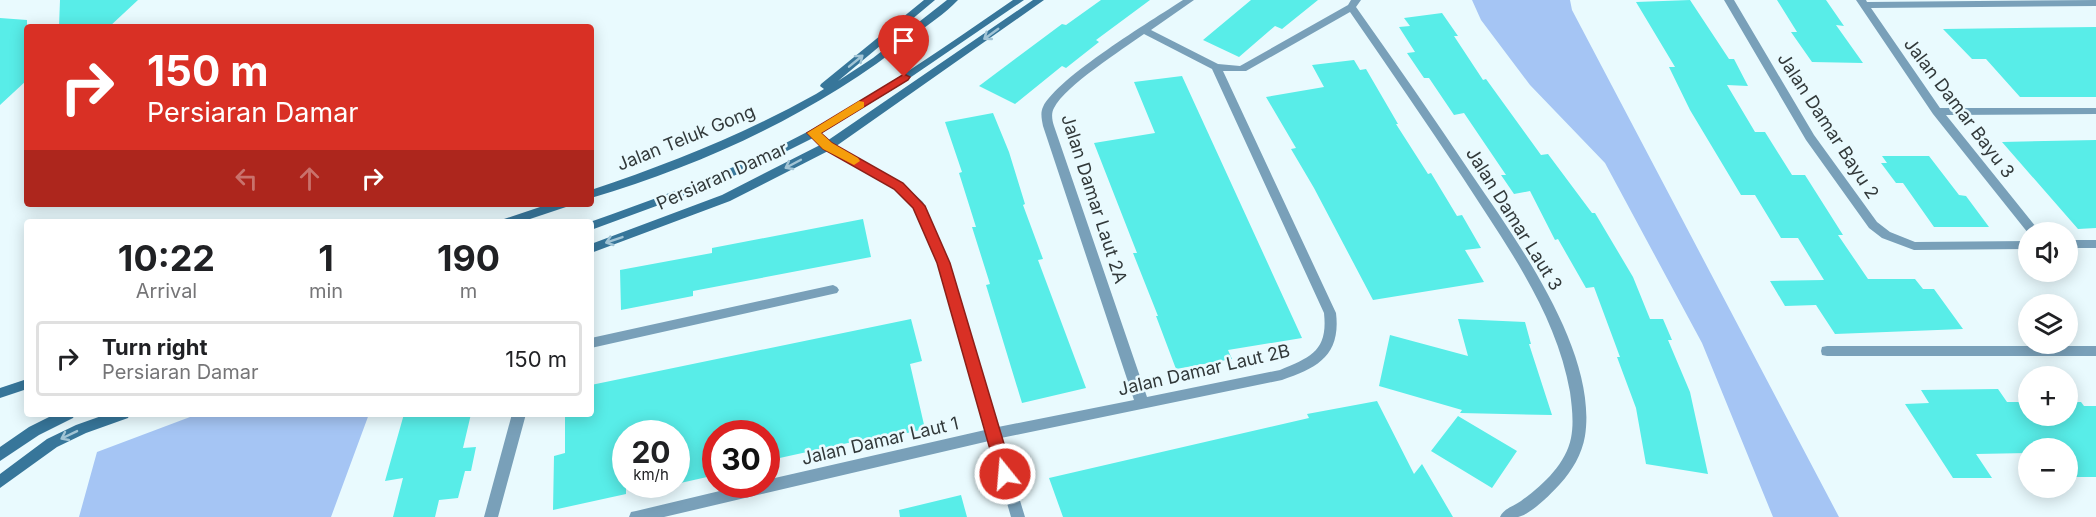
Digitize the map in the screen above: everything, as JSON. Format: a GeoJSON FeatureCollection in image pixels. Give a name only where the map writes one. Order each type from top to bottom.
{"type":"FeatureCollection","features":[{"type":"Feature","properties":{"kind":"street","name":"Jalan Teluk Gong"},"geometry":{"type":"LineString","coordinates":[[794,111],[930,0]]}},
{"type":"Feature","properties":{"kind":"street","name":"Jalan Teluk Gong"},"geometry":{"type":"LineString","coordinates":[[594,193],[716,149],[794,111],[853,76],[953,0]]}},
{"type":"Feature","properties":{"kind":"street","name":"Persiaran Damar"},"geometry":{"type":"LineString","coordinates":[[594,225],[699,186],[813,133],[922,66],[1019,0]]}},
{"type":"Feature","properties":{"kind":"street","name":"Persiaran Damar"},"geometry":{"type":"LineString","coordinates":[[594,248],[726,198],[828,146],[1039,0]]}},
{"type":"Feature","properties":{"kind":"street","name":"Jalan Damar Laut 2A"},"geometry":{"type":"LineString","coordinates":[[1142,403],[1047,118],[1048,109],[1065,88],[1190,0]]}},
{"type":"Feature","properties":{"kind":"street","name":"Jalan Damar Bayu 2"},"geometry":{"type":"LineString","coordinates":[[1729,0],[1810,137],[1873,225],[1886,235],[1914,246],[2018,245]]}},
{"type":"Feature","properties":{"kind":"street"},"geometry":{"type":"LineString","coordinates":[[1863,3],[2096,3]]}},
{"type":"Feature","properties":{"kind":"street","name":"Jalan Damar Bayu 3"},"geometry":{"type":"LineString","coordinates":[[1863,3],[1937,112],[2026,222]]}},
{"type":"Feature","properties":{"kind":"street"},"geometry":{"type":"LineString","coordinates":[[1145,31],[1216,67],[1242,69],[1353,4]]}},
{"type":"Feature","properties":{"kind":"street","name":"Jalan Damar Laut 3"},"geometry":{"type":"LineString","coordinates":[[1353,4],[1526,267],[1560,332],[1574,384],[1579,416],[1578,439],[1568,462],[1541,494],[1507,517]]}},
{"type":"Feature","properties":{"kind":"street","name":"Jalan Damar Laut 2B"},"geometry":{"type":"LineString","coordinates":[[992,434],[1282,375],[1313,362],[1327,348],[1334,330],[1320,287],[1216,67]]}},
{"type":"Feature","properties":{"kind":"street"},"geometry":{"type":"LineString","coordinates":[[1937,112],[2096,111]]}},
{"type":"Feature","properties":{"kind":"street"},"geometry":{"type":"LineString","coordinates":[[813,133],[828,146],[898,186],[919,206],[944,263],[1017,517]]}},
{"type":"Feature","properties":{"kind":"street"},"geometry":{"type":"LineString","coordinates":[[517,219],[553,207]]}},
{"type":"Feature","properties":{"kind":"street"},"geometry":{"type":"LineString","coordinates":[[2078,244],[2096,244]]}},
{"type":"Feature","properties":{"kind":"street"},"geometry":{"type":"LineString","coordinates":[[594,342],[833,290]]}},
{"type":"Feature","properties":{"kind":"street"},"geometry":{"type":"LineString","coordinates":[[1827,351],[2096,351]]}},
{"type":"Feature","properties":{"kind":"street"},"geometry":{"type":"LineString","coordinates":[[0,393],[24,385]]}},
{"type":"Feature","properties":{"kind":"street"},"geometry":{"type":"LineString","coordinates":[[0,455],[34,431],[62,417]]}},
{"type":"Feature","properties":{"kind":"street"},"geometry":{"type":"LineString","coordinates":[[0,482],[52,443],[81,429],[115,417]]}},
{"type":"Feature","properties":{"kind":"street"},"geometry":{"type":"LineString","coordinates":[[491,517],[518,417]]}},
{"type":"Feature","properties":{"kind":"street","name":"Jalan Damar Laut 1"},"geometry":{"type":"LineString","coordinates":[[636,517],[992,434]]}},
{"type":"Feature","properties":{"kind":"water"},"geometry":{"type":"Polygon","coordinates":[[[1472,0],[1570,0],[1572,10],[1839,517],[1773,517],[1702,343],[1605,163],[1530,85],[1481,20],[1472,0]]]}},
{"type":"Feature","properties":{"kind":"water"},"geometry":{"type":"Polygon","coordinates":[[[190,417],[368,417],[331,517],[79,517],[97,452],[190,417]]]}},
{"type":"Feature","properties":{"kind":"building"},"geometry":{"type":"Polygon","coordinates":[[[60,0],[138,0],[112,24],[59,24],[60,0]]]}},
{"type":"Feature","properties":{"kind":"building"},"geometry":{"type":"Polygon","coordinates":[[[1101,0],[1150,0],[1096,40],[1099,42],[1066,68],[1062,66],[1015,104],[979,86],[1062,24],[1066,25],[1101,0]]]}},
{"type":"Feature","properties":{"kind":"building"},"geometry":{"type":"Polygon","coordinates":[[[1251,0],[1318,0],[1282,29],[1275,26],[1239,57],[1203,40],[1251,0]]]}},
{"type":"Feature","properties":{"kind":"building"},"geometry":{"type":"Polygon","coordinates":[[[1690,0],[1729,59],[1734,59],[1748,86],[1727,85],[1755,132],[1765,132],[1792,175],[1805,175],[1843,235],[1838,235],[1868,279],[1915,279],[1923,289],[1934,289],[1963,329],[1835,334],[1816,305],[1785,306],[1770,281],[1824,280],[1798,238],[1781,238],[1755,195],[1741,195],[1690,110],[1669,67],[1675,67],[1636,2],[1690,0]]]}},
{"type":"Feature","properties":{"kind":"building"},"geometry":{"type":"Polygon","coordinates":[[[1777,0],[1826,0],[1844,26],[1836,25],[1863,63],[1812,62],[1791,32],[1797,32],[1777,0]]]}},
{"type":"Feature","properties":{"kind":"building"},"geometry":{"type":"Polygon","coordinates":[[[1442,13],[1483,80],[1486,79],[1541,155],[1548,154],[1592,213],[1595,213],[1633,277],[1650,319],[1663,319],[1672,340],[1668,340],[1690,392],[1708,474],[1646,464],[1636,408],[1594,287],[1586,288],[1558,239],[1555,240],[1530,191],[1514,194],[1501,175],[1506,175],[1464,113],[1454,115],[1429,78],[1424,78],[1407,53],[1415,52],[1399,27],[1410,26],[1404,18],[1442,13]]]}},
{"type":"Feature","properties":{"kind":"building"},"geometry":{"type":"Polygon","coordinates":[[[0,18],[27,20],[27,24],[24,24],[24,83],[0,105],[0,18]]]}},
{"type":"Feature","properties":{"kind":"building"},"geometry":{"type":"Polygon","coordinates":[[[2096,27],[2096,97],[2020,97],[1986,59],[1972,59],[1943,29],[2096,27]]]}},
{"type":"Feature","properties":{"kind":"building"},"geometry":{"type":"Polygon","coordinates":[[[1354,60],[1360,70],[1366,69],[1398,124],[1396,124],[1428,174],[1431,173],[1457,216],[1462,215],[1481,248],[1465,250],[1484,282],[1373,300],[1291,149],[1296,148],[1266,97],[1324,87],[1312,65],[1354,60]]]}},
{"type":"Feature","properties":{"kind":"building"},"geometry":{"type":"Polygon","coordinates":[[[1182,76],[1302,338],[1228,350],[1232,359],[1176,369],[1133,253],[1137,253],[1094,143],[1155,133],[1134,82],[1182,76]]]}},
{"type":"Feature","properties":{"kind":"building"},"geometry":{"type":"Polygon","coordinates":[[[993,113],[1009,152],[1025,204],[1023,205],[1043,259],[1038,260],[1086,388],[1022,403],[986,285],[990,284],[972,227],[976,227],[959,173],[962,172],[945,122],[993,113]]]}},
{"type":"Feature","properties":{"kind":"building"},"geometry":{"type":"Polygon","coordinates":[[[2096,140],[2096,228],[2078,229],[2078,222],[2072,222],[2002,142],[2096,140]]]}},
{"type":"Feature","properties":{"kind":"building"},"geometry":{"type":"Polygon","coordinates":[[[1882,156],[1929,156],[1959,195],[1966,196],[1989,227],[1934,227],[1903,183],[1896,183],[1881,163],[1887,163],[1882,156]]]}},
{"type":"Feature","properties":{"kind":"building"},"geometry":{"type":"Polygon","coordinates":[[[863,219],[871,257],[693,291],[693,296],[621,310],[620,270],[712,253],[712,248],[863,219]]]}},
{"type":"Feature","properties":{"kind":"building"},"geometry":{"type":"Polygon","coordinates":[[[911,319],[922,361],[910,364],[925,429],[780,458],[780,420],[702,420],[702,478],[690,481],[690,420],[612,420],[612,497],[553,510],[554,456],[565,453],[565,417],[594,417],[594,384],[911,319]]]}},
{"type":"Feature","properties":{"kind":"building"},"geometry":{"type":"Polygon","coordinates":[[[1458,319],[1525,322],[1531,344],[1529,344],[1552,415],[1460,413],[1462,410],[1379,386],[1390,335],[1468,356],[1458,319]]]}},
{"type":"Feature","properties":{"kind":"building"},"geometry":{"type":"Polygon","coordinates":[[[1998,389],[2007,402],[2018,402],[2018,426],[2078,426],[2078,402],[2084,406],[2096,406],[2096,477],[2078,477],[2078,438],[2018,438],[2018,453],[1976,454],[1992,478],[1953,478],[1905,404],[1929,403],[1921,390],[1998,389]]]}},
{"type":"Feature","properties":{"kind":"building"},"geometry":{"type":"Polygon","coordinates":[[[1377,401],[1414,474],[1422,464],[1453,517],[1063,517],[1049,478],[1309,418],[1307,414],[1377,401]]]}},
{"type":"Feature","properties":{"kind":"building"},"geometry":{"type":"Polygon","coordinates":[[[1458,416],[1517,451],[1492,488],[1431,451],[1458,416]]]}},
{"type":"Feature","properties":{"kind":"building"},"geometry":{"type":"Polygon","coordinates":[[[403,417],[470,417],[463,448],[476,447],[471,471],[465,471],[458,498],[439,500],[435,517],[393,517],[403,478],[385,481],[403,417]]]}},
{"type":"Feature","properties":{"kind":"building"},"geometry":{"type":"Polygon","coordinates":[[[961,495],[967,517],[900,517],[899,510],[961,495]]]}},
{"type":"Feature","properties":{"kind":"slow traffic"},"geometry":{"type":"LineString","coordinates":[[854,161],[828,146],[813,133],[859,104]]}},
{"type":"Feature","properties":{"kind":"route"},"geometry":{"type":"LineString","coordinates":[[904,77],[813,133],[828,146],[898,186],[919,206],[944,263],[1005,474]]}}]}
